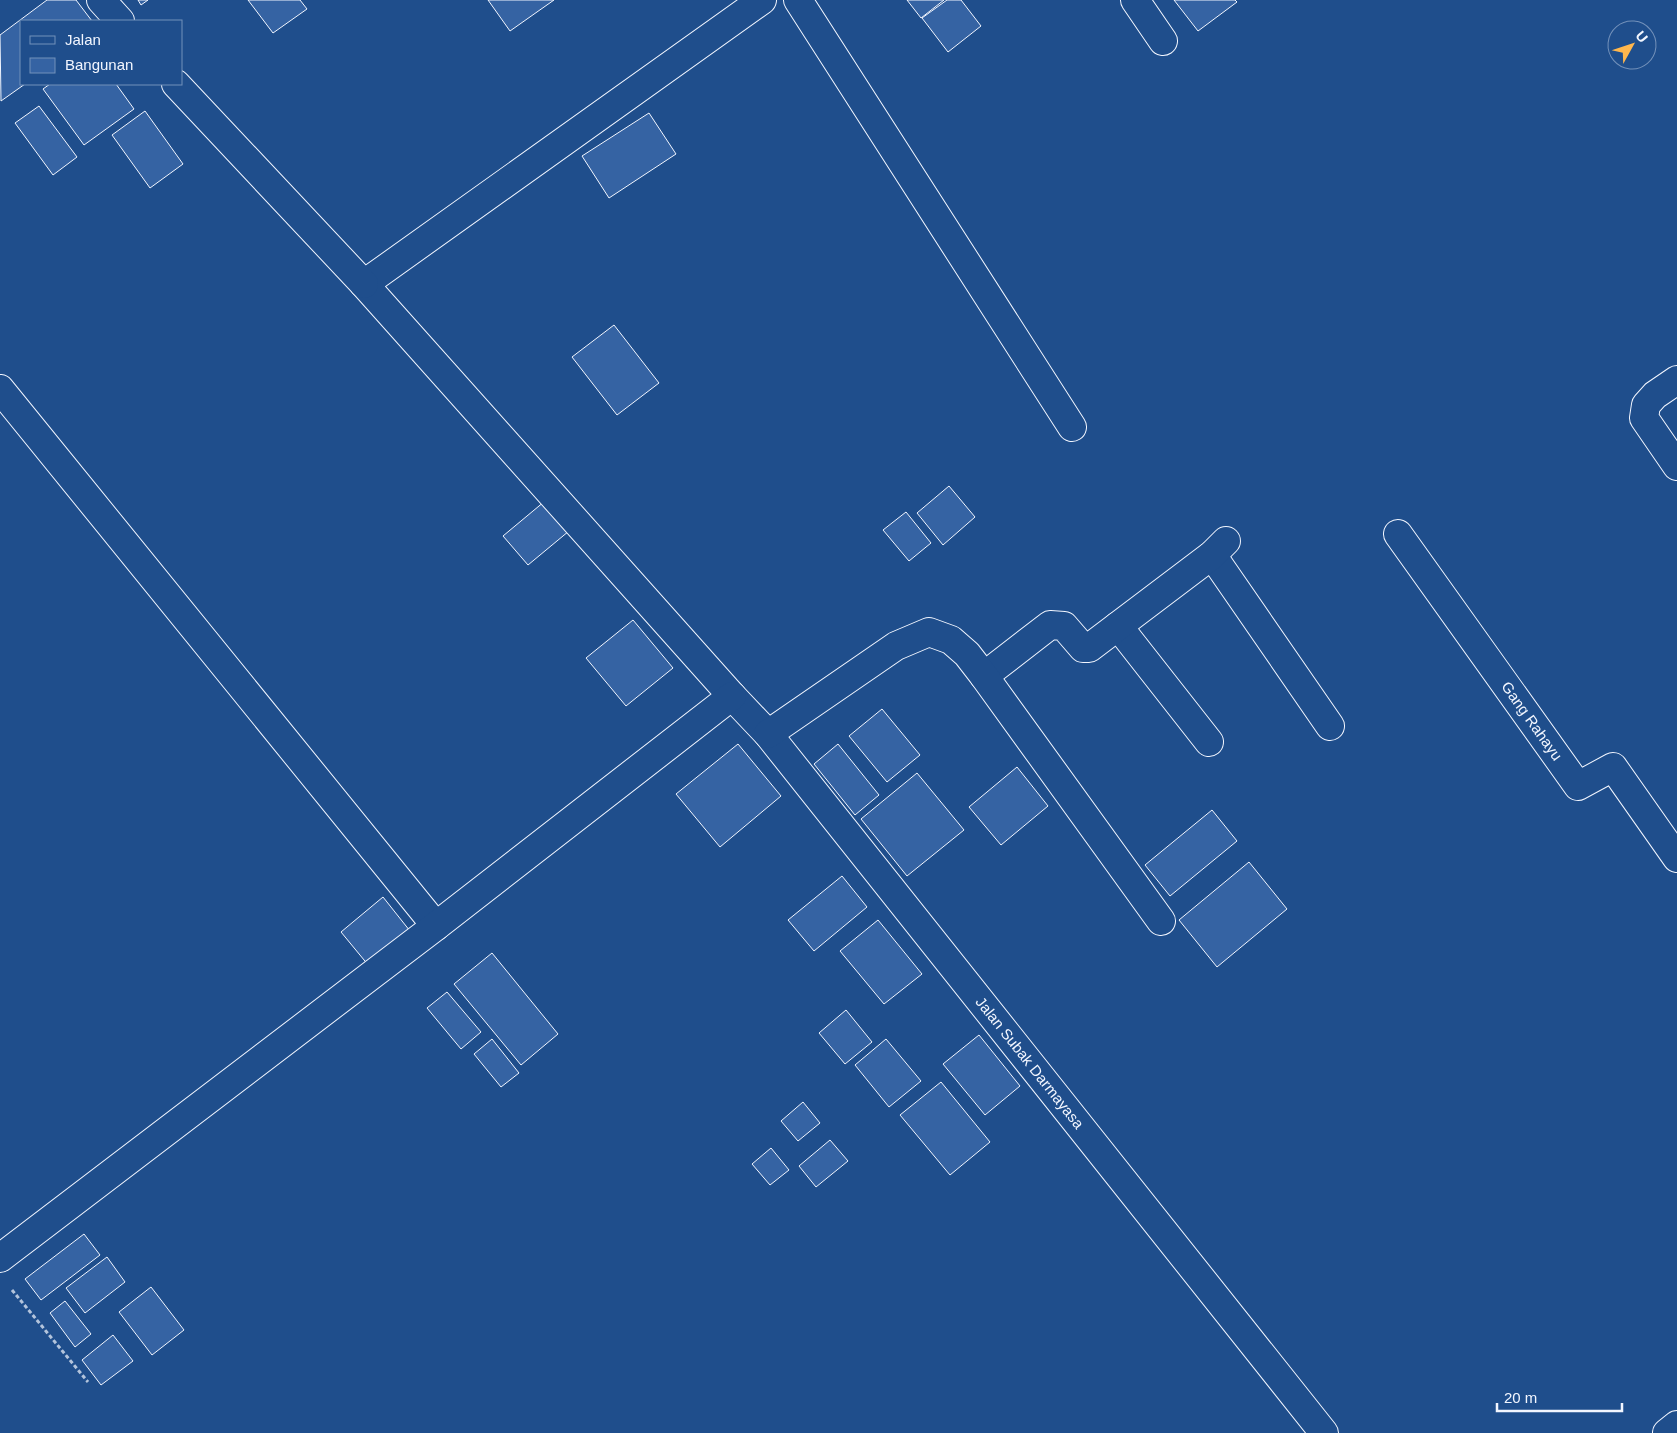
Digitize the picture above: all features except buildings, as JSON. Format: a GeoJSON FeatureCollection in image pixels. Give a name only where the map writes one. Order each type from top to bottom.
{"type":"FeatureCollection","features":[{"type":"Feature","properties":{"kind":"street"},"geometry":{"type":"LineString","coordinates":[[101,0],[119,20]]}},
{"type":"Feature","properties":{"kind":"street"},"geometry":{"type":"LineString","coordinates":[[364,284],[762,0]]}},
{"type":"Feature","properties":{"kind":"street"},"geometry":{"type":"LineString","coordinates":[[798,0],[1072,427]]}},
{"type":"Feature","properties":{"kind":"street"},"geometry":{"type":"LineString","coordinates":[[1135,0],[1163,41]]}},
{"type":"Feature","properties":{"kind":"street","name":"Jalan Subak Darmayasa"},"geometry":{"type":"LineString","coordinates":[[177,85],[364,284],[768,734],[1324,1433]]}},
{"type":"Feature","properties":{"kind":"street"},"geometry":{"type":"LineString","coordinates":[[1677,380],[1655,395],[1646,405],[1644,418],[1677,466]]}},
{"type":"Feature","properties":{"kind":"street"},"geometry":{"type":"LineString","coordinates":[[0,389],[436,926]]}},
{"type":"Feature","properties":{"kind":"street","name":"Gang Rahayu"},"geometry":{"type":"LineString","coordinates":[[1398,534],[1578,786],[1612,767],[1677,858]]}},
{"type":"Feature","properties":{"kind":"street"},"geometry":{"type":"LineString","coordinates":[[984,676],[1050,626],[1056,624],[1064,626],[1083,648],[1089,648],[1219,548],[1330,726]]}},
{"type":"Feature","properties":{"kind":"street"},"geometry":{"type":"LineString","coordinates":[[1118,626],[1209,742]]}},
{"type":"Feature","properties":{"kind":"street"},"geometry":{"type":"LineString","coordinates":[[768,734],[896,646],[929,632],[951,640],[967,654],[984,676],[1160,921]]}},
{"type":"Feature","properties":{"kind":"street"},"geometry":{"type":"LineString","coordinates":[[3,1271],[436,926],[732,696]]}},
{"type":"Feature","properties":{"kind":"street"},"geometry":{"type":"LineString","coordinates":[[1666,1433],[1677,1425]]}},
{"type":"Feature","properties":{"kind":"path"},"geometry":{"type":"LineString","coordinates":[[3,1271],[88,1382]]}}]}
